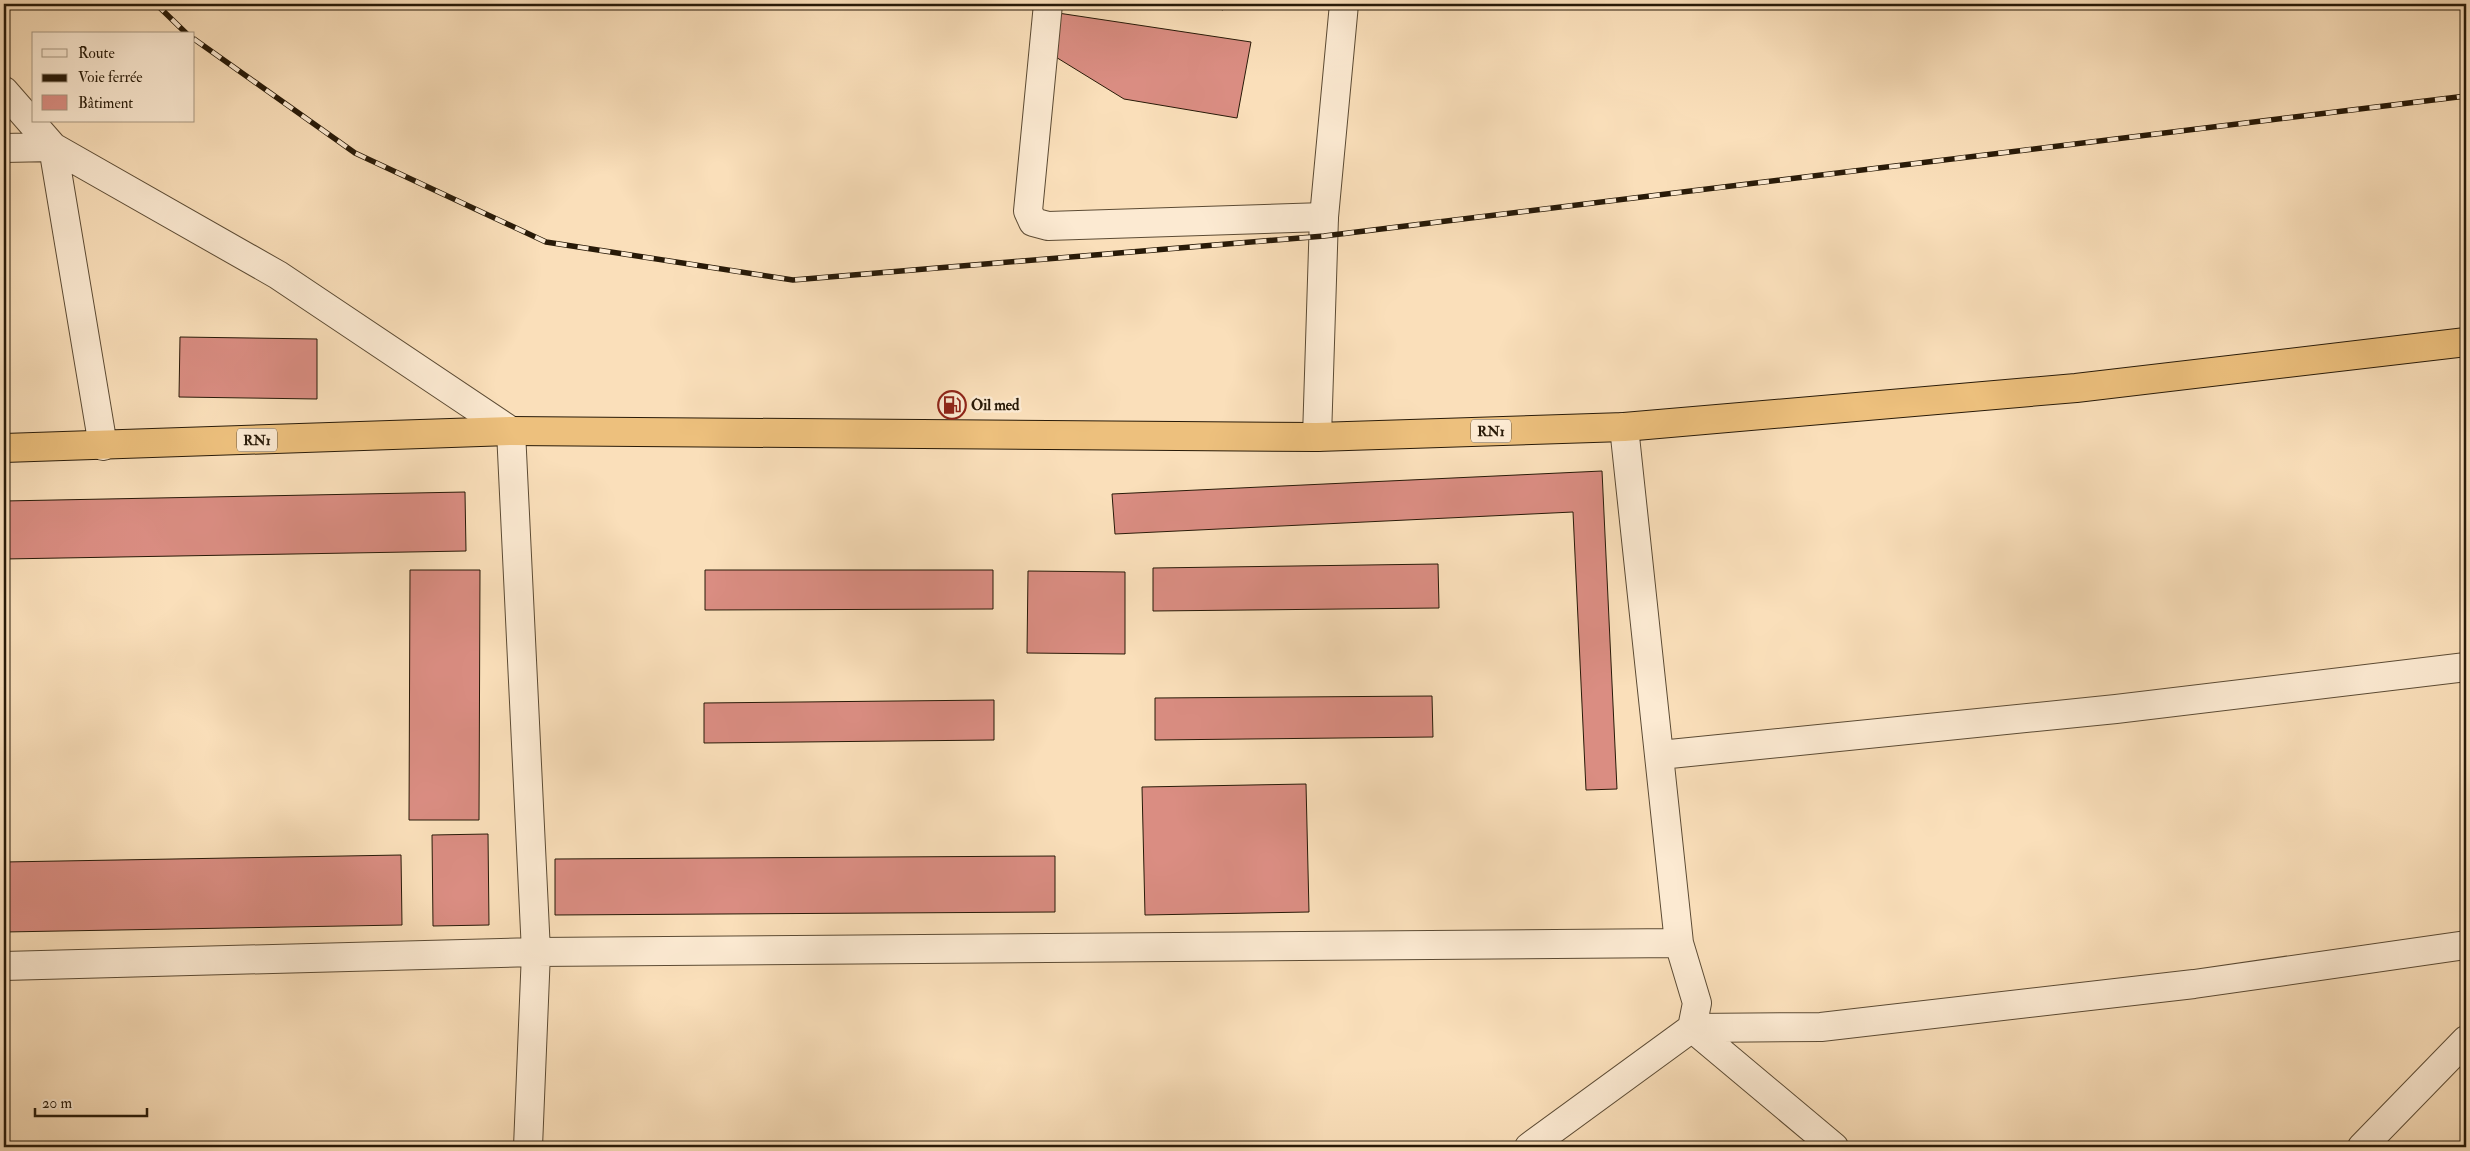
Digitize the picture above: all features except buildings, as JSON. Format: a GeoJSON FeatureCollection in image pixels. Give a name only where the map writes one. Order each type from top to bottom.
{"type":"FeatureCollection","features":[{"type":"Feature","properties":{"kind":"highway","name":"RN1"},"geometry":{"type":"LineString","coordinates":[[4,448],[511,432],[1317,437],[1624,427],[2076,388],[2466,342]]}},
{"type":"Feature","properties":{"kind":"street"},"geometry":{"type":"LineString","coordinates":[[1048,4],[1028,211],[1033,222],[1048,226],[1324,217]]}},
{"type":"Feature","properties":{"kind":"street"},"geometry":{"type":"LineString","coordinates":[[1317,437],[1324,217],[1344,4]]}},
{"type":"Feature","properties":{"kind":"street"},"geometry":{"type":"LineString","coordinates":[[4,91],[53,148],[278,275],[511,432],[536,952],[528,1147]]}},
{"type":"Feature","properties":{"kind":"street"},"geometry":{"type":"LineString","coordinates":[[4,148],[53,148]]}},
{"type":"Feature","properties":{"kind":"street"},"geometry":{"type":"LineString","coordinates":[[53,148],[103,446]]}},
{"type":"Feature","properties":{"kind":"street"},"geometry":{"type":"LineString","coordinates":[[1624,427],[1679,943],[1697,1003],[1692,1028]]}},
{"type":"Feature","properties":{"kind":"street"},"geometry":{"type":"LineString","coordinates":[[1660,755],[2116,709],[2466,667]]}},
{"type":"Feature","properties":{"kind":"street"},"geometry":{"type":"LineString","coordinates":[[4,966],[536,952],[1679,943]]}},
{"type":"Feature","properties":{"kind":"street"},"geometry":{"type":"LineString","coordinates":[[1529,1147],[1692,1028],[1821,1028],[2194,984],[2466,945]]}},
{"type":"Feature","properties":{"kind":"street"},"geometry":{"type":"LineString","coordinates":[[1692,1028],[1834,1147]]}},
{"type":"Feature","properties":{"kind":"street"},"geometry":{"type":"LineString","coordinates":[[2362,1147],[2466,1040]]}},
{"type":"Feature","properties":{"kind":"railway"},"geometry":{"type":"LineString","coordinates":[[156,4],[185,32]]}},
{"type":"Feature","properties":{"kind":"railway"},"geometry":{"type":"LineString","coordinates":[[195,40],[355,153],[546,242],[793,280],[1324,236],[2466,96]]}},
{"type":"Feature","properties":{"kind":"place","name":"Oil med"},"geometry":{"type":"Point","coordinates":[952,405]}}]}
